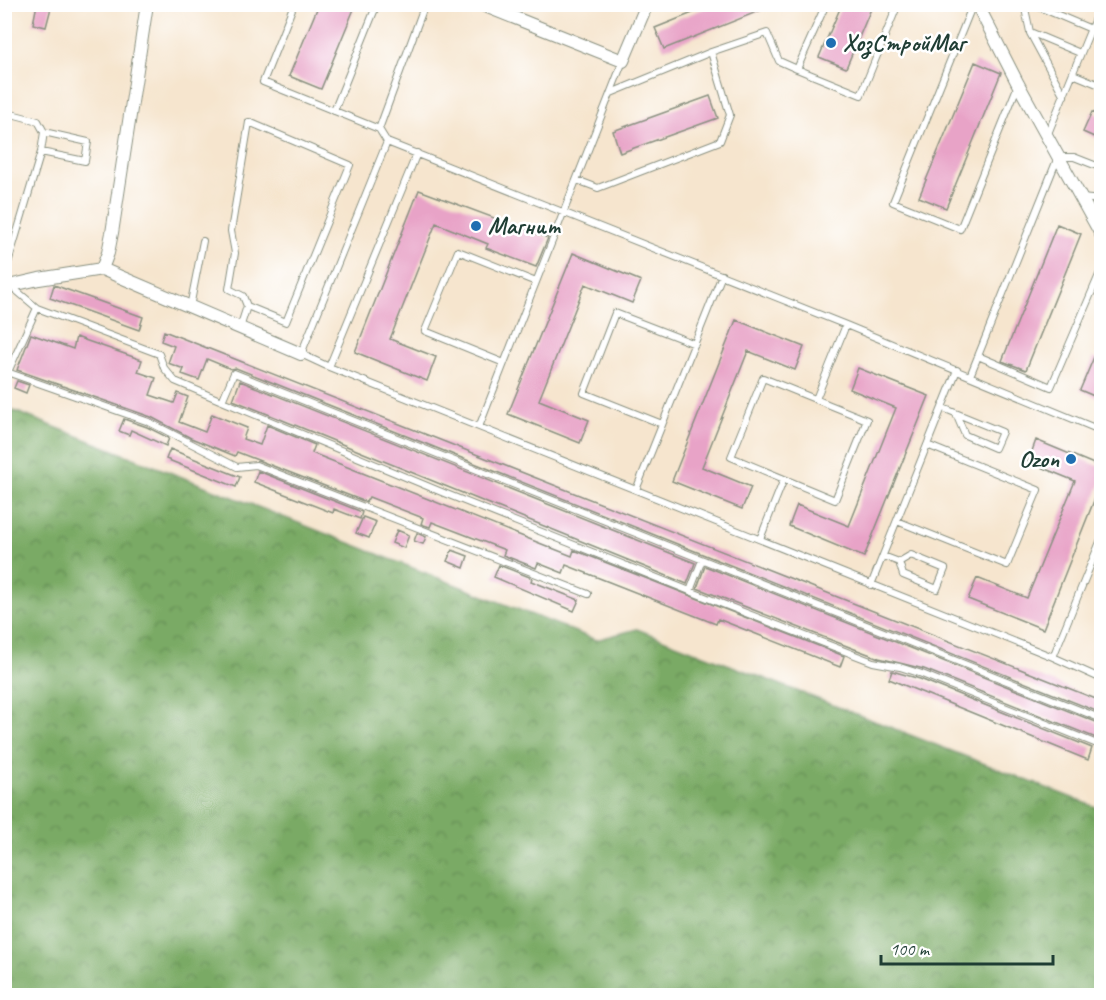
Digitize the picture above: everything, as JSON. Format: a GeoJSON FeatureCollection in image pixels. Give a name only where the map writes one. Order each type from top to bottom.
{"type":"FeatureCollection","features":[{"type":"Feature","properties":{"kind":"street"},"geometry":{"type":"LineString","coordinates":[[102,269],[112,233],[147,4]]}},
{"type":"Feature","properties":{"kind":"street"},"geometry":{"type":"LineString","coordinates":[[480,4],[624,61],[647,4]]}},
{"type":"Feature","properties":{"kind":"street"},"geometry":{"type":"LineString","coordinates":[[975,4],[1101,237]]}},
{"type":"Feature","properties":{"kind":"street"},"geometry":{"type":"LineString","coordinates":[[8,286],[102,269],[300,354]]}},
{"type":"Feature","properties":{"kind":"lane"},"geometry":{"type":"LineString","coordinates":[[294,4],[263,82],[379,129],[387,142],[846,325],[1101,431]]}},
{"type":"Feature","properties":{"kind":"lane"},"geometry":{"type":"LineString","coordinates":[[334,111],[377,4]]}},
{"type":"Feature","properties":{"kind":"lane"},"geometry":{"type":"LineString","coordinates":[[379,129],[425,4]]}},
{"type":"Feature","properties":{"kind":"lane"},"geometry":{"type":"LineString","coordinates":[[797,69],[826,4]]}},
{"type":"Feature","properties":{"kind":"lane"},"geometry":{"type":"LineString","coordinates":[[611,93],[711,52],[767,33],[779,61],[861,95],[898,4]]}},
{"type":"Feature","properties":{"kind":"lane"},"geometry":{"type":"LineString","coordinates":[[975,4],[893,202],[960,229],[1018,84]]}},
{"type":"Feature","properties":{"kind":"lane"},"geometry":{"type":"LineString","coordinates":[[1024,4],[1030,32],[1064,96]]}},
{"type":"Feature","properties":{"kind":"lane"},"geometry":{"type":"LineString","coordinates":[[1032,4],[1091,28]]}},
{"type":"Feature","properties":{"kind":"lane"},"geometry":{"type":"LineString","coordinates":[[1047,136],[1099,5]]}},
{"type":"Feature","properties":{"kind":"lane"},"geometry":{"type":"LineString","coordinates":[[1030,32],[1080,54]]}},
{"type":"Feature","properties":{"kind":"lane"},"geometry":{"type":"LineString","coordinates":[[577,180],[598,188],[720,141],[730,115],[711,52]]}},
{"type":"Feature","properties":{"kind":"lane"},"geometry":{"type":"LineString","coordinates":[[478,427],[624,61]]}},
{"type":"Feature","properties":{"kind":"lane"},"geometry":{"type":"LineString","coordinates":[[1072,74],[1101,86]]}},
{"type":"Feature","properties":{"kind":"lane"},"geometry":{"type":"LineString","coordinates":[[4,112],[38,121],[44,132],[7,266],[4,268]]}},
{"type":"Feature","properties":{"kind":"lane"},"geometry":{"type":"LineString","coordinates":[[240,328],[247,306],[243,296],[232,292],[229,286],[235,253],[231,231],[249,122],[350,165],[286,322],[247,306]]}},
{"type":"Feature","properties":{"kind":"lane"},"geometry":{"type":"LineString","coordinates":[[40,152],[86,161],[88,142],[44,132]]}},
{"type":"Feature","properties":{"kind":"lane"},"geometry":{"type":"LineString","coordinates":[[387,142],[300,354],[1053,657],[1101,679]]}},
{"type":"Feature","properties":{"kind":"lane"},"geometry":{"type":"LineString","coordinates":[[329,367],[417,153]]}},
{"type":"Feature","properties":{"kind":"lane"},"geometry":{"type":"LineString","coordinates":[[970,376],[1058,158],[1074,157],[1101,168]]}},
{"type":"Feature","properties":{"kind":"lane"},"geometry":{"type":"LineString","coordinates":[[1080,198],[1101,200]]}},
{"type":"Feature","properties":{"kind":"lane"},"geometry":{"type":"LineString","coordinates":[[189,307],[203,241]]}},
{"type":"Feature","properties":{"kind":"lane"},"geometry":{"type":"LineString","coordinates":[[504,363],[425,331],[458,251],[536,282]]}},
{"type":"Feature","properties":{"kind":"lane"},"geometry":{"type":"LineString","coordinates":[[978,356],[1052,387],[1101,268]]}},
{"type":"Feature","properties":{"kind":"lane"},"geometry":{"type":"LineString","coordinates":[[636,490],[722,275]]}},
{"type":"Feature","properties":{"kind":"lane"},"geometry":{"type":"LineString","coordinates":[[8,286],[37,308],[159,354],[164,368],[175,381],[222,401],[444,494],[690,591],[873,662],[922,674],[1101,746]]}},
{"type":"Feature","properties":{"kind":"lane"},"geometry":{"type":"LineString","coordinates":[[37,308],[6,372],[149,422],[237,467],[256,465],[265,468],[588,594]]}},
{"type":"Feature","properties":{"kind":"lane"},"geometry":{"type":"LineString","coordinates":[[663,424],[584,393],[615,313],[695,344]]}},
{"type":"Feature","properties":{"kind":"lane"},"geometry":{"type":"LineString","coordinates":[[816,399],[846,325]]}},
{"type":"Feature","properties":{"kind":"lane"},"geometry":{"type":"LineString","coordinates":[[871,585],[957,370]]}},
{"type":"Feature","properties":{"kind":"lane"},"geometry":{"type":"LineString","coordinates":[[222,401],[234,373],[1101,719]]}},
{"type":"Feature","properties":{"kind":"lane"},"geometry":{"type":"LineString","coordinates":[[763,378],[816,399],[867,420],[835,500],[731,458],[763,378]]}},
{"type":"Feature","properties":{"kind":"lane"},"geometry":{"type":"LineString","coordinates":[[943,408],[1002,432],[995,448],[966,435],[956,414]]}},
{"type":"Feature","properties":{"kind":"lane"},"geometry":{"type":"LineString","coordinates":[[897,521],[1007,565],[1038,490],[927,445]]}},
{"type":"Feature","properties":{"kind":"lane"},"geometry":{"type":"LineString","coordinates":[[760,539],[784,479]]}},
{"type":"Feature","properties":{"kind":"lane"},"geometry":{"type":"LineString","coordinates":[[1053,657],[1101,537]]}},
{"type":"Feature","properties":{"kind":"lane"},"geometry":{"type":"LineString","coordinates":[[911,555],[945,569],[937,589],[903,575],[899,562],[911,555]]}},
{"type":"Feature","properties":{"kind":"lane"},"geometry":{"type":"LineString","coordinates":[[883,556],[899,562]]}},
{"type":"Feature","properties":{"kind":"lane"},"geometry":{"type":"LineString","coordinates":[[690,591],[702,560]]}},
{"type":"Feature","properties":{"kind":"green space"},"geometry":{"type":"Polygon","coordinates":[[[4,407],[596,640],[637,629],[1101,809],[1101,995],[5,995],[4,407]]]}},
{"type":"Feature","properties":{"kind":"building"},"geometry":{"type":"Polygon","coordinates":[[[37,4],[52,4],[46,27],[33,24],[37,4]]]}},
{"type":"Feature","properties":{"kind":"building"},"geometry":{"type":"Polygon","coordinates":[[[319,4],[342,4],[354,9],[321,89],[289,76],[319,4]]]}},
{"type":"Feature","properties":{"kind":"building"},"geometry":{"type":"Polygon","coordinates":[[[715,4],[774,5],[664,49],[655,28],[715,4]]]}},
{"type":"Feature","properties":{"kind":"building"},"geometry":{"type":"Polygon","coordinates":[[[842,4],[873,4],[846,68],[819,57],[842,4]]]}},
{"type":"Feature","properties":{"kind":"building"},"geometry":{"type":"Polygon","coordinates":[[[975,62],[1001,73],[946,208],[919,197],[975,62]]]}},
{"type":"Feature","properties":{"kind":"building"},"geometry":{"type":"Polygon","coordinates":[[[710,96],[718,118],[620,153],[613,131],[710,96]]]}},
{"type":"Feature","properties":{"kind":"building"},"geometry":{"type":"Polygon","coordinates":[[[1092,112],[1101,116],[1101,140],[1083,132],[1092,112]]]}},
{"type":"Feature","properties":{"kind":"building"},"geometry":{"type":"Polygon","coordinates":[[[419,190],[548,238],[536,267],[486,248],[488,244],[436,223],[390,339],[436,357],[427,381],[355,352],[419,190]]]}},
{"type":"Feature","properties":{"kind":"building"},"geometry":{"type":"Polygon","coordinates":[[[1057,224],[1081,234],[1026,370],[1002,361],[1057,224]]]}},
{"type":"Feature","properties":{"kind":"building"},"geometry":{"type":"Polygon","coordinates":[[[573,253],[641,281],[632,303],[585,284],[539,400],[589,420],[580,443],[508,414],[573,253]]]}},
{"type":"Feature","properties":{"kind":"building"},"geometry":{"type":"Polygon","coordinates":[[[54,285],[143,317],[139,330],[50,298],[54,285]]]}},
{"type":"Feature","properties":{"kind":"building"},"geometry":{"type":"Polygon","coordinates":[[[736,320],[804,347],[795,370],[748,351],[702,467],[751,487],[742,509],[672,481],[736,320]]]}},
{"type":"Feature","properties":{"kind":"building"},"geometry":{"type":"Polygon","coordinates":[[[164,331],[1101,701],[1101,713],[236,368],[231,369],[207,359],[199,380],[182,374],[184,369],[168,363],[174,346],[161,341],[164,331]]]}},
{"type":"Feature","properties":{"kind":"building"},"geometry":{"type":"Polygon","coordinates":[[[31,334],[73,349],[76,337],[142,360],[138,372],[156,378],[150,395],[174,403],[178,393],[188,397],[179,422],[205,432],[212,414],[247,428],[243,439],[260,445],[267,425],[315,445],[312,453],[572,556],[574,550],[844,656],[840,667],[718,619],[716,624],[566,565],[563,573],[538,563],[536,568],[503,555],[505,550],[432,522],[430,527],[421,524],[423,518],[369,497],[366,502],[237,452],[235,456],[191,438],[151,417],[17,370],[31,334]]]}},
{"type":"Feature","properties":{"kind":"building"},"geometry":{"type":"Polygon","coordinates":[[[1094,357],[1101,361],[1101,399],[1080,390],[1094,357]]]}},
{"type":"Feature","properties":{"kind":"building"},"geometry":{"type":"Polygon","coordinates":[[[858,368],[929,396],[864,557],[789,526],[797,505],[849,526],[896,408],[850,389],[858,368]]]}},
{"type":"Feature","properties":{"kind":"building"},"geometry":{"type":"Polygon","coordinates":[[[17,381],[29,385],[26,393],[14,388],[17,381]]]}},
{"type":"Feature","properties":{"kind":"building"},"geometry":{"type":"Polygon","coordinates":[[[240,381],[695,563],[687,584],[233,400],[240,381]]]}},
{"type":"Feature","properties":{"kind":"building"},"geometry":{"type":"Polygon","coordinates":[[[124,419],[169,438],[166,446],[131,430],[129,435],[119,431],[124,419]]]}},
{"type":"Feature","properties":{"kind":"building"},"geometry":{"type":"Polygon","coordinates":[[[1036,440],[1101,467],[1101,483],[1043,629],[968,599],[977,578],[1027,598],[1075,481],[1028,462],[1036,440]]]}},
{"type":"Feature","properties":{"kind":"building"},"geometry":{"type":"Polygon","coordinates":[[[170,449],[240,477],[236,487],[166,459],[170,449]]]}},
{"type":"Feature","properties":{"kind":"building"},"geometry":{"type":"Polygon","coordinates":[[[258,471],[362,512],[360,519],[334,509],[333,513],[254,482],[258,471]]]}},
{"type":"Feature","properties":{"kind":"building"},"geometry":{"type":"Polygon","coordinates":[[[363,517],[376,522],[369,538],[356,533],[363,517]]]}},
{"type":"Feature","properties":{"kind":"building"},"geometry":{"type":"Polygon","coordinates":[[[397,530],[409,535],[404,548],[392,543],[397,530]]]}},
{"type":"Feature","properties":{"kind":"building"},"geometry":{"type":"Polygon","coordinates":[[[417,533],[426,537],[423,544],[414,541],[417,533]]]}},
{"type":"Feature","properties":{"kind":"building"},"geometry":{"type":"Polygon","coordinates":[[[452,550],[468,556],[464,568],[447,561],[452,550]]]}},
{"type":"Feature","properties":{"kind":"building"},"geometry":{"type":"Polygon","coordinates":[[[499,565],[532,578],[531,581],[579,600],[574,611],[494,577],[499,565]]]}},
{"type":"Feature","properties":{"kind":"building"},"geometry":{"type":"Polygon","coordinates":[[[705,566],[1101,724],[1101,740],[924,669],[879,658],[697,588],[705,566]]]}},
{"type":"Feature","properties":{"kind":"building"},"geometry":{"type":"Polygon","coordinates":[[[892,671],[920,679],[1092,748],[1088,760],[889,679],[892,671]]]}},
{"type":"Feature","properties":{"kind":"place","name":"ХозСтройМаг"},"geometry":{"type":"Point","coordinates":[831,43]}},
{"type":"Feature","properties":{"kind":"place","name":"Магнит"},"geometry":{"type":"Point","coordinates":[476,226]}},
{"type":"Feature","properties":{"kind":"place","name":"Ozon"},"geometry":{"type":"Point","coordinates":[1071,459]}}]}
